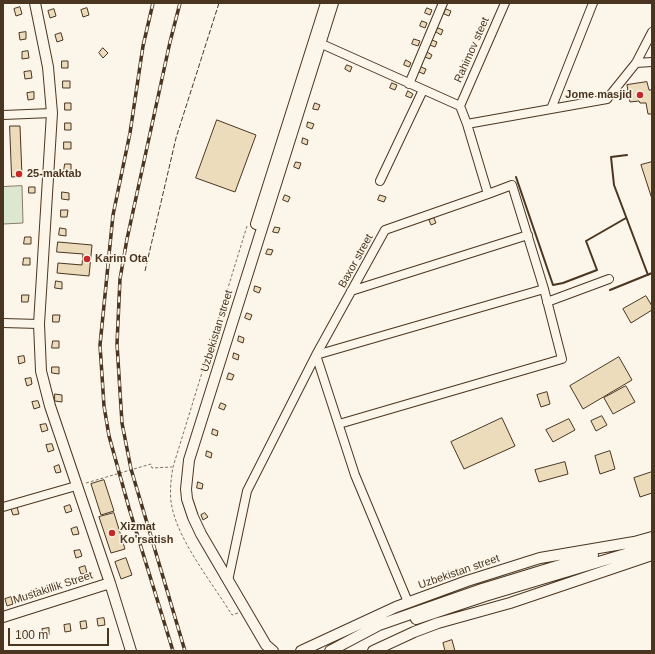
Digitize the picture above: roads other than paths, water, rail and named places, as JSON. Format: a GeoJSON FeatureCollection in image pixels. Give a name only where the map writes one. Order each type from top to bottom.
{"type":"FeatureCollection","features":[{"type":"Feature","properties":{"kind":"main road"},"geometry":{"type":"LineString","coordinates":[[35,3],[47,60],[52,113],[39,355],[44,386],[76,486],[110,583],[131,651]]}},
{"type":"Feature","properties":{"kind":"main road","name":"Uzbekistan street"},"geometry":{"type":"LineString","coordinates":[[261,651],[241,611],[191,529],[182,500],[181,468],[182,459],[326,3]]}},
{"type":"Feature","properties":{"kind":"main road","name":"Uzbekistan street"},"geometry":{"type":"LineString","coordinates":[[273,651],[266,645],[201,534],[187,499],[187,469],[334,3]]}},
{"type":"Feature","properties":{"kind":"main road","name":"Uzbekistan street"},"geometry":{"type":"LineString","coordinates":[[381,628],[482,589],[652,537]]}},
{"type":"Feature","properties":{"kind":"main road","name":"Uzbekistan street"},"geometry":{"type":"LineString","coordinates":[[301,651],[408,602],[467,580],[540,558],[634,542]]}},
{"type":"Feature","properties":{"kind":"main road"},"geometry":{"type":"LineString","coordinates":[[330,651],[381,628],[652,546]]}},
{"type":"Feature","properties":{"kind":"main road"},"geometry":{"type":"LineString","coordinates":[[373,651],[414,632],[438,623],[510,603],[652,556]]}},
{"type":"Feature","properties":{"kind":"main road"},"geometry":{"type":"LineString","coordinates":[[609,569],[614,557]]}},
{"type":"Feature","properties":{"kind":"main road","name":"Mustakillik Street"},"geometry":{"type":"LineString","coordinates":[[3,617],[110,583]]}},
{"type":"Feature","properties":{"kind":"main road"},"geometry":{"type":"LineString","coordinates":[[343,651],[381,628]]}},
{"type":"Feature","properties":{"kind":"street"},"geometry":{"type":"LineString","coordinates":[[409,84],[443,3]]}},
{"type":"Feature","properties":{"kind":"street","name":"Rahimov steet"},"geometry":{"type":"LineString","coordinates":[[460,106],[505,3]]}},
{"type":"Feature","properties":{"kind":"street"},"geometry":{"type":"LineString","coordinates":[[551,109],[593,3]]}},
{"type":"Feature","properties":{"kind":"street"},"geometry":{"type":"LineString","coordinates":[[467,124],[607,99],[636,63],[652,32]]}},
{"type":"Feature","properties":{"kind":"street"},"geometry":{"type":"LineString","coordinates":[[320,45],[324,45],[460,106],[467,124],[488,194]]}},
{"type":"Feature","properties":{"kind":"street"},"geometry":{"type":"LineString","coordinates":[[636,63],[652,62]]}},
{"type":"Feature","properties":{"kind":"street"},"geometry":{"type":"LineString","coordinates":[[380,181],[423,90]]}},
{"type":"Feature","properties":{"kind":"street"},"geometry":{"type":"LineString","coordinates":[[3,115],[52,113]]}},
{"type":"Feature","properties":{"kind":"street","name":"Baxor street"},"geometry":{"type":"LineString","coordinates":[[228,580],[247,491],[316,355],[386,230],[512,185],[528,235]]}},
{"type":"Feature","properties":{"kind":"street"},"geometry":{"type":"LineString","coordinates":[[339,424],[562,359],[528,235],[351,291]]}},
{"type":"Feature","properties":{"kind":"street"},"geometry":{"type":"LineString","coordinates":[[547,302],[610,279]]}},
{"type":"Feature","properties":{"kind":"street"},"geometry":{"type":"LineString","coordinates":[[408,602],[355,475],[316,355],[544,290]]}},
{"type":"Feature","properties":{"kind":"street"},"geometry":{"type":"LineString","coordinates":[[3,323],[40,324]]}},
{"type":"Feature","properties":{"kind":"street"},"geometry":{"type":"LineString","coordinates":[[3,507],[76,486]]}},
{"type":"Feature","properties":{"kind":"railway"},"geometry":{"type":"LineString","coordinates":[[153,3],[143,46],[130,133],[113,215],[100,345],[104,406],[109,436],[129,508],[173,651]]}},
{"type":"Feature","properties":{"kind":"railway"},"geometry":{"type":"LineString","coordinates":[[180,3],[170,42],[127,239],[120,279],[117,344],[122,423],[131,469],[185,651]]}},
{"type":"Feature","properties":{"kind":"place","name":"Jome masjid"},"geometry":{"type":"Point","coordinates":[640,95]}},
{"type":"Feature","properties":{"kind":"place","name":"25-maktab"},"geometry":{"type":"Point","coordinates":[19,174]}},
{"type":"Feature","properties":{"kind":"place","name":"Karim Ota"},"geometry":{"type":"Point","coordinates":[87,259]}},
{"type":"Feature","properties":{"kind":"place","name":"Xizmat Ko'rsatish"},"geometry":{"type":"Point","coordinates":[112,533]}}]}
